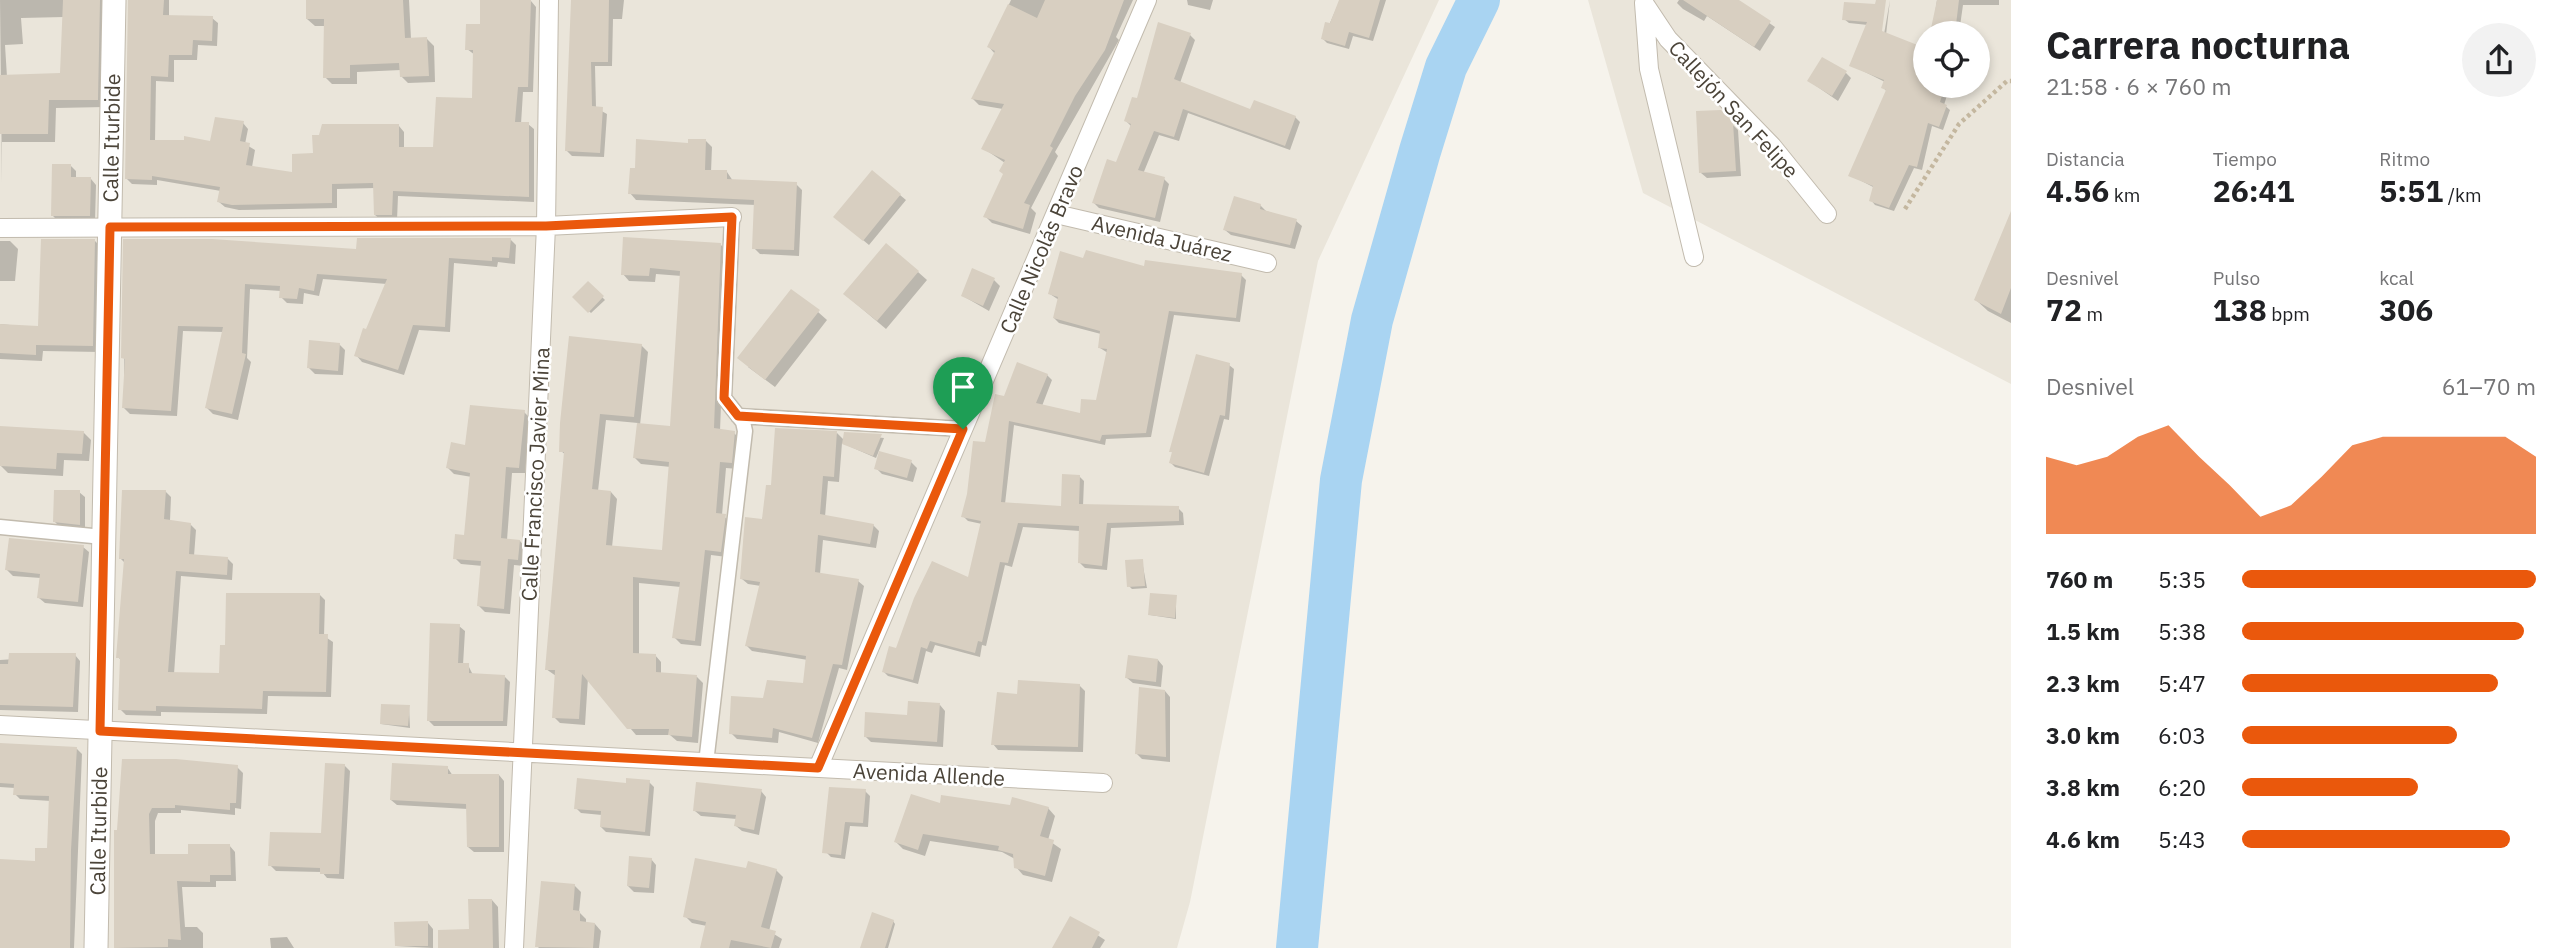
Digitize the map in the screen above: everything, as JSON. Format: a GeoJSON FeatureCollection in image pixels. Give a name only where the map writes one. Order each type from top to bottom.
{"type":"FeatureCollection","features":[{"type":"Feature","properties":{"kind":"street","name":"Calle Iturbide"},"geometry":{"type":"LineString","coordinates":[[96,948],[114,0]]}},
{"type":"Feature","properties":{"kind":"street","name":"Calle Francisco Javier Mina"},"geometry":{"type":"LineString","coordinates":[[514,948],[546,226],[549,0]]}},
{"type":"Feature","properties":{"kind":"street","name":"Calle Nicolás Bravo"},"geometry":{"type":"LineString","coordinates":[[818,768],[1147,0]]}},
{"type":"Feature","properties":{"kind":"street"},"geometry":{"type":"LineString","coordinates":[[1644,1],[1649,69],[1694,257]]}},
{"type":"Feature","properties":{"kind":"street","name":"Callejón San Felipe"},"geometry":{"type":"LineString","coordinates":[[1644,1],[1668,38],[1772,146],[1826,214]]}},
{"type":"Feature","properties":{"kind":"street","name":"Avenida Juárez"},"geometry":{"type":"LineString","coordinates":[[1056,214],[1267,263]]}},
{"type":"Feature","properties":{"kind":"street"},"geometry":{"type":"LineString","coordinates":[[0,228],[546,226],[732,217],[724,398],[738,416],[745,431],[706,763]]}},
{"type":"Feature","properties":{"kind":"street"},"geometry":{"type":"LineString","coordinates":[[738,416],[963,429]]}},
{"type":"Feature","properties":{"kind":"street"},"geometry":{"type":"LineString","coordinates":[[0,527],[103,537]]}},
{"type":"Feature","properties":{"kind":"street","name":"Avenida Allende"},"geometry":{"type":"LineString","coordinates":[[0,725],[1103,783]]}},
{"type":"Feature","properties":{"kind":"path"},"geometry":{"type":"LineString","coordinates":[[1905,209],[1959,124],[2007,81],[2011,81]]}},
{"type":"Feature","properties":{"kind":"shaded area"},"geometry":{"type":"Polygon","coordinates":[[[0,0],[1439,0],[1318,261],[1190,902],[1177,948],[0,948],[0,0]]]}},
{"type":"Feature","properties":{"kind":"shaded area"},"geometry":{"type":"Polygon","coordinates":[[[1588,0],[2011,0],[2011,384],[1643,193],[1588,0]]]}},
{"type":"Feature","properties":{"kind":"building"},"geometry":{"type":"Polygon","coordinates":[[[63,0],[100,0],[98,100],[49,100],[48,134],[0,134],[0,75],[60,73],[63,0]]]}},
{"type":"Feature","properties":{"kind":"building"},"geometry":{"type":"Polygon","coordinates":[[[128,0],[164,0],[163,15],[213,16],[212,41],[193,40],[192,55],[169,55],[168,77],[151,76],[150,140],[184,140],[184,136],[210,141],[215,117],[244,121],[240,141],[250,143],[246,165],[292,172],[292,154],[313,153],[312,135],[319,135],[322,124],[399,124],[399,147],[433,147],[436,97],[472,98],[473,50],[465,50],[466,24],[480,24],[480,0],[531,0],[528,87],[518,87],[515,122],[529,122],[529,197],[393,191],[392,215],[374,215],[373,183],[332,184],[332,203],[232,205],[217,202],[220,187],[152,176],[152,180],[125,179],[128,0]]]}},
{"type":"Feature","properties":{"kind":"building"},"geometry":{"type":"Polygon","coordinates":[[[306,0],[403,0],[405,38],[427,37],[429,76],[400,77],[399,63],[350,65],[350,78],[323,78],[324,19],[306,19],[306,0]]]}},
{"type":"Feature","properties":{"kind":"building"},"geometry":{"type":"Polygon","coordinates":[[[571,0],[609,0],[608,62],[591,62],[592,106],[603,107],[600,153],[565,151],[571,0]]]}},
{"type":"Feature","properties":{"kind":"building"},"geometry":{"type":"Polygon","coordinates":[[[1045,0],[1124,0],[1105,50],[1075,96],[1050,146],[1053,148],[1024,203],[1030,205],[1023,229],[983,217],[1003,174],[999,171],[1005,160],[981,149],[1004,104],[971,99],[995,51],[987,47],[1008,4],[1037,18],[1045,0]]]}},
{"type":"Feature","properties":{"kind":"building"},"geometry":{"type":"Polygon","coordinates":[[[1339,0],[1380,0],[1369,38],[1349,32],[1345,46],[1321,39],[1325,22],[1330,23],[1339,0]]]}},
{"type":"Feature","properties":{"kind":"building"},"geometry":{"type":"Polygon","coordinates":[[[1683,0],[1739,0],[1771,21],[1754,47],[1683,0]]]}},
{"type":"Feature","properties":{"kind":"building"},"geometry":{"type":"Polygon","coordinates":[[[1876,0],[1886,0],[1882,31],[1913,43],[1913,98],[1941,98],[1940,102],[1947,105],[1939,127],[1928,123],[1917,167],[1909,165],[1889,208],[1869,201],[1873,186],[1848,176],[1886,90],[1881,88],[1884,80],[1849,66],[1867,22],[1842,20],[1844,2],[1875,4],[1876,0]]]}},
{"type":"Feature","properties":{"kind":"building"},"geometry":{"type":"Polygon","coordinates":[[[1937,0],[1959,0],[1956,21],[1933,21],[1937,0]]]}},
{"type":"Feature","properties":{"kind":"building"},"geometry":{"type":"Polygon","coordinates":[[[1158,22],[1191,33],[1174,79],[1250,109],[1254,100],[1296,116],[1285,146],[1183,109],[1174,137],[1154,131],[1138,170],[1165,177],[1155,218],[1092,203],[1107,159],[1116,162],[1131,124],[1124,121],[1132,97],[1137,98],[1158,22]]]}},
{"type":"Feature","properties":{"kind":"building"},"geometry":{"type":"Polygon","coordinates":[[[1822,57],[1847,71],[1832,96],[1807,81],[1822,57]]]}},
{"type":"Feature","properties":{"kind":"building"},"geometry":{"type":"Polygon","coordinates":[[[1721,110],[1733,122],[1736,171],[1699,173],[1696,111],[1721,110]]]}},
{"type":"Feature","properties":{"kind":"building"},"geometry":{"type":"Polygon","coordinates":[[[636,139],[688,143],[688,139],[706,139],[705,170],[727,170],[727,179],[797,182],[794,250],[752,249],[754,200],[628,194],[630,168],[635,168],[636,139]]]}},
{"type":"Feature","properties":{"kind":"building"},"geometry":{"type":"Polygon","coordinates":[[[52,164],[71,164],[71,177],[91,177],[90,216],[51,216],[52,164]]]}},
{"type":"Feature","properties":{"kind":"building"},"geometry":{"type":"Polygon","coordinates":[[[872,170],[901,194],[863,241],[833,217],[872,170]]]}},
{"type":"Feature","properties":{"kind":"building"},"geometry":{"type":"Polygon","coordinates":[[[1234,196],[1261,204],[1260,209],[1297,219],[1290,245],[1223,230],[1234,196]]]}},
{"type":"Feature","properties":{"kind":"building"},"geometry":{"type":"Polygon","coordinates":[[[2011,211],[2011,288],[2001,314],[1974,300],[2011,211]]]}},
{"type":"Feature","properties":{"kind":"building"},"geometry":{"type":"Polygon","coordinates":[[[623,237],[721,243],[714,428],[735,431],[732,463],[720,462],[716,513],[726,514],[721,552],[705,550],[695,641],[672,638],[680,582],[633,577],[633,653],[656,654],[656,672],[697,675],[692,737],[668,735],[669,729],[627,729],[582,674],[579,719],[552,718],[555,670],[545,670],[564,452],[559,452],[560,423],[569,336],[642,344],[634,417],[600,414],[592,489],[611,491],[606,545],[662,550],[669,462],[633,458],[637,423],[670,426],[680,271],[650,268],[649,276],[621,275],[623,237]]]}},
{"type":"Feature","properties":{"kind":"building"},"geometry":{"type":"Polygon","coordinates":[[[357,238],[511,238],[509,258],[492,257],[492,261],[449,258],[445,327],[413,325],[398,370],[354,356],[363,328],[366,329],[387,279],[317,274],[314,291],[299,288],[297,299],[279,298],[280,286],[245,284],[242,353],[246,354],[232,414],[205,408],[223,327],[178,326],[171,411],[122,408],[125,359],[121,358],[123,239],[212,239],[356,249],[357,238]]]}},
{"type":"Feature","properties":{"kind":"building"},"geometry":{"type":"Polygon","coordinates":[[[41,239],[95,239],[93,346],[36,345],[36,355],[0,353],[0,324],[38,326],[41,239]]]}},
{"type":"Feature","properties":{"kind":"building"},"geometry":{"type":"Polygon","coordinates":[[[886,243],[919,271],[877,321],[843,294],[886,243]]]}},
{"type":"Feature","properties":{"kind":"building"},"geometry":{"type":"Polygon","coordinates":[[[1086,250],[1144,266],[1145,260],[1242,273],[1236,318],[1169,311],[1146,433],[1102,435],[1100,441],[1009,421],[1001,502],[1061,506],[1062,474],[1080,475],[1079,504],[1179,506],[1179,521],[1107,523],[1102,566],[1078,563],[1079,526],[1018,523],[1008,563],[1000,562],[982,642],[978,641],[975,653],[930,641],[927,649],[921,647],[913,680],[882,672],[889,646],[896,648],[914,598],[932,561],[968,577],[981,521],[961,517],[967,494],[973,441],[985,442],[995,394],[1004,396],[1017,362],[1048,374],[1036,403],[1080,413],[1081,399],[1096,400],[1107,349],[1098,348],[1100,331],[1053,318],[1058,297],[1048,294],[1060,251],[1083,258],[1086,250]]]}},
{"type":"Feature","properties":{"kind":"building"},"geometry":{"type":"Polygon","coordinates":[[[972,268],[995,278],[983,306],[961,296],[972,268]]]}},
{"type":"Feature","properties":{"kind":"building"},"geometry":{"type":"Polygon","coordinates":[[[588,281],[604,296],[588,313],[572,297],[588,281]]]}},
{"type":"Feature","properties":{"kind":"building"},"geometry":{"type":"Polygon","coordinates":[[[791,289],[820,310],[765,380],[737,358],[791,289]]]}},
{"type":"Feature","properties":{"kind":"building"},"geometry":{"type":"Polygon","coordinates":[[[309,340],[340,343],[338,371],[307,368],[309,340]]]}},
{"type":"Feature","properties":{"kind":"building"},"geometry":{"type":"Polygon","coordinates":[[[1196,354],[1230,363],[1225,416],[1220,415],[1204,473],[1169,463],[1172,452],[1169,452],[1196,354]]]}},
{"type":"Feature","properties":{"kind":"building"},"geometry":{"type":"Polygon","coordinates":[[[470,405],[525,410],[519,468],[506,467],[501,538],[520,540],[518,560],[508,559],[504,609],[477,606],[481,561],[453,559],[455,534],[464,535],[470,473],[446,468],[451,442],[465,445],[470,405]]]}},
{"type":"Feature","properties":{"kind":"building"},"geometry":{"type":"Polygon","coordinates":[[[0,426],[84,431],[82,454],[57,453],[56,469],[0,466],[0,426]]]}},
{"type":"Feature","properties":{"kind":"building"},"geometry":{"type":"Polygon","coordinates":[[[775,428],[837,431],[834,477],[823,476],[820,514],[874,524],[870,544],[818,535],[815,572],[859,579],[842,665],[833,664],[812,738],[773,728],[772,738],[729,734],[731,696],[763,698],[767,680],[803,683],[806,656],[745,646],[760,582],[740,579],[745,517],[762,519],[766,485],[771,485],[775,428]]]}},
{"type":"Feature","properties":{"kind":"building"},"geometry":{"type":"Polygon","coordinates":[[[844,432],[882,434],[873,456],[842,444],[844,432]]]}},
{"type":"Feature","properties":{"kind":"building"},"geometry":{"type":"Polygon","coordinates":[[[879,451],[912,460],[907,478],[874,469],[879,451]]]}},
{"type":"Feature","properties":{"kind":"building"},"geometry":{"type":"Polygon","coordinates":[[[54,490],[80,490],[80,525],[53,522],[54,490]]]}},
{"type":"Feature","properties":{"kind":"building"},"geometry":{"type":"Polygon","coordinates":[[[122,490],[166,490],[164,519],[191,523],[189,554],[228,557],[227,575],[176,571],[168,672],[219,673],[220,645],[225,645],[226,593],[320,593],[319,634],[328,634],[326,692],[263,691],[262,709],[156,706],[156,711],[118,710],[120,658],[116,658],[124,559],[119,559],[122,490]]]}},
{"type":"Feature","properties":{"kind":"building"},"geometry":{"type":"Polygon","coordinates":[[[9,538],[84,545],[78,602],[37,598],[40,574],[5,570],[9,538]]]}},
{"type":"Feature","properties":{"kind":"building"},"geometry":{"type":"Polygon","coordinates":[[[1143,559],[1145,586],[1127,587],[1125,560],[1143,559]]]}},
{"type":"Feature","properties":{"kind":"building"},"geometry":{"type":"Polygon","coordinates":[[[1150,593],[1177,595],[1175,618],[1148,615],[1150,593]]]}},
{"type":"Feature","properties":{"kind":"building"},"geometry":{"type":"Polygon","coordinates":[[[430,623],[460,624],[458,663],[469,663],[469,673],[505,675],[503,721],[427,721],[430,623]]]}},
{"type":"Feature","properties":{"kind":"building"},"geometry":{"type":"Polygon","coordinates":[[[9,653],[76,653],[73,707],[0,705],[0,664],[8,664],[9,653]]]}},
{"type":"Feature","properties":{"kind":"building"},"geometry":{"type":"Polygon","coordinates":[[[1128,655],[1158,659],[1156,682],[1125,678],[1128,655]]]}},
{"type":"Feature","properties":{"kind":"building"},"geometry":{"type":"Polygon","coordinates":[[[1018,680],[1080,684],[1078,747],[991,745],[997,692],[1017,694],[1018,680]]]}},
{"type":"Feature","properties":{"kind":"building"},"geometry":{"type":"Polygon","coordinates":[[[1139,687],[1165,690],[1166,757],[1135,754],[1139,687]]]}},
{"type":"Feature","properties":{"kind":"building"},"geometry":{"type":"Polygon","coordinates":[[[908,701],[940,703],[937,742],[864,737],[865,712],[907,715],[908,701]]]}},
{"type":"Feature","properties":{"kind":"building"},"geometry":{"type":"Polygon","coordinates":[[[381,704],[410,705],[408,726],[380,724],[381,704]]]}},
{"type":"Feature","properties":{"kind":"building"},"geometry":{"type":"Polygon","coordinates":[[[0,743],[77,747],[71,850],[70,948],[0,948],[0,859],[35,861],[35,848],[47,848],[49,796],[13,795],[14,784],[0,783],[0,743]]]}},
{"type":"Feature","properties":{"kind":"building"},"geometry":{"type":"Polygon","coordinates":[[[122,759],[176,759],[238,765],[236,803],[230,803],[230,810],[175,805],[175,808],[152,808],[149,814],[150,854],[188,854],[188,844],[230,844],[231,875],[210,875],[210,882],[177,881],[181,940],[168,939],[168,947],[114,948],[114,830],[117,830],[122,759]]]}},
{"type":"Feature","properties":{"kind":"building"},"geometry":{"type":"Polygon","coordinates":[[[325,763],[345,764],[339,874],[320,874],[320,868],[268,866],[270,832],[321,833],[325,763]]]}},
{"type":"Feature","properties":{"kind":"building"},"geometry":{"type":"Polygon","coordinates":[[[392,763],[448,766],[448,774],[499,774],[499,847],[467,847],[466,804],[390,800],[392,763]]]}},
{"type":"Feature","properties":{"kind":"building"},"geometry":{"type":"Polygon","coordinates":[[[577,778],[626,783],[626,778],[650,780],[645,832],[600,827],[601,811],[574,809],[577,778]]]}},
{"type":"Feature","properties":{"kind":"building"},"geometry":{"type":"Polygon","coordinates":[[[696,782],[762,789],[754,830],[734,826],[736,815],[693,811],[696,782]]]}},
{"type":"Feature","properties":{"kind":"building"},"geometry":{"type":"Polygon","coordinates":[[[829,787],[866,789],[863,823],[845,822],[841,855],[822,853],[829,787]]]}},
{"type":"Feature","properties":{"kind":"building"},"geometry":{"type":"Polygon","coordinates":[[[911,794],[940,803],[941,795],[1010,805],[1012,797],[1049,807],[1040,836],[1054,840],[1045,876],[1014,868],[1013,854],[998,850],[999,846],[923,834],[918,850],[894,842],[911,794]]]}},
{"type":"Feature","properties":{"kind":"building"},"geometry":{"type":"Polygon","coordinates":[[[629,856],[652,858],[649,888],[627,886],[629,856]]]}},
{"type":"Feature","properties":{"kind":"building"},"geometry":{"type":"Polygon","coordinates":[[[695,858],[746,868],[748,861],[777,869],[761,927],[776,931],[771,948],[731,940],[729,948],[700,948],[706,922],[683,917],[695,858]]]}},
{"type":"Feature","properties":{"kind":"building"},"geometry":{"type":"Polygon","coordinates":[[[541,881],[575,884],[573,910],[580,911],[580,921],[595,923],[593,948],[535,947],[541,881]]]}},
{"type":"Feature","properties":{"kind":"building"},"geometry":{"type":"Polygon","coordinates":[[[468,899],[492,899],[493,948],[438,948],[438,930],[469,929],[468,899]]]}},
{"type":"Feature","properties":{"kind":"building"},"geometry":{"type":"Polygon","coordinates":[[[872,912],[894,920],[885,948],[860,948],[872,912]]]}},
{"type":"Feature","properties":{"kind":"building"},"geometry":{"type":"Polygon","coordinates":[[[1070,916],[1100,932],[1092,948],[1052,948],[1070,916]]]}},
{"type":"Feature","properties":{"kind":"building"},"geometry":{"type":"Polygon","coordinates":[[[428,921],[428,946],[395,946],[394,922],[428,921]]]}},
{"type":"Feature","properties":{"kind":"waterway"},"geometry":{"type":"LineString","coordinates":[[1297,948],[1341,480],[1372,320],[1420,151],[1446,67],[1479,0]]}},
{"type":"Feature","properties":{"kind":"route"},"geometry":{"type":"LineString","coordinates":[[732,217],[724,398],[738,416],[963,429],[818,768],[100,731],[110,227],[546,226],[732,217]]}}]}
